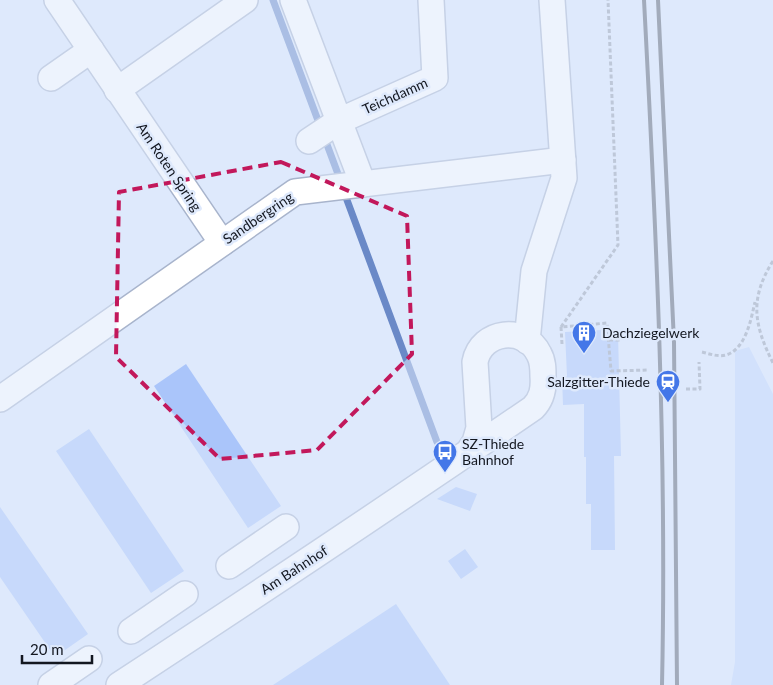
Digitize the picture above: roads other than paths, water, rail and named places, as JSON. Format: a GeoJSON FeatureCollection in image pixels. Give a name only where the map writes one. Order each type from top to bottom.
{"type":"FeatureCollection","features":[{"type":"Feature","properties":{"kind":"street","name":"Am Roten Spring"},"geometry":{"type":"LineString","coordinates":[[57,0],[222,243]]}},
{"type":"Feature","properties":{"kind":"street"},"geometry":{"type":"LineString","coordinates":[[117,90],[245,0]]}},
{"type":"Feature","properties":{"kind":"street"},"geometry":{"type":"LineString","coordinates":[[292,0],[339,121],[358,184]]}},
{"type":"Feature","properties":{"kind":"street","name":"Teichdamm"},"geometry":{"type":"LineString","coordinates":[[310,141],[339,121],[435,78],[431,0]]}},
{"type":"Feature","properties":{"kind":"street"},"geometry":{"type":"LineString","coordinates":[[467,454],[475,442],[479,428],[475,362],[479,351],[491,339],[500,335],[511,334],[520,336],[528,341],[534,272],[564,178],[552,0]]}},
{"type":"Feature","properties":{"kind":"street"},"geometry":{"type":"LineString","coordinates":[[51,78],[91,50]]}},
{"type":"Feature","properties":{"kind":"street","name":"Sandbergring"},"geometry":{"type":"LineString","coordinates":[[0,399],[295,192],[563,160]]}},
{"type":"Feature","properties":{"kind":"street","name":"Am Bahnhof"},"geometry":{"type":"LineString","coordinates":[[120,685],[533,408],[538,403],[544,387],[543,365],[540,354],[528,341]]}},
{"type":"Feature","properties":{"kind":"street"},"geometry":{"type":"LineString","coordinates":[[229,566],[286,527]]}},
{"type":"Feature","properties":{"kind":"street"},"geometry":{"type":"LineString","coordinates":[[254,550],[275,582]]}},
{"type":"Feature","properties":{"kind":"street"},"geometry":{"type":"LineString","coordinates":[[131,631],[185,594]]}},
{"type":"Feature","properties":{"kind":"street"},"geometry":{"type":"LineString","coordinates":[[157,613],[179,646]]}},
{"type":"Feature","properties":{"kind":"street"},"geometry":{"type":"LineString","coordinates":[[58,683],[89,659]]}},
{"type":"Feature","properties":{"kind":"waterway"},"geometry":{"type":"LineString","coordinates":[[273,0],[341,182]]}},
{"type":"Feature","properties":{"kind":"waterway"},"geometry":{"type":"LineString","coordinates":[[344,192],[437,442]]}},
{"type":"Feature","properties":{"kind":"railway"},"geometry":{"type":"LineString","coordinates":[[644,0],[653,171],[662,428],[662,685]]}},
{"type":"Feature","properties":{"kind":"railway"},"geometry":{"type":"LineString","coordinates":[[658,0],[674,342],[677,685]]}},
{"type":"Feature","properties":{"kind":"place","name":"Dachziegelwerk"},"geometry":{"type":"Point","coordinates":[584,354]}},
{"type":"Feature","properties":{"kind":"place","name":"Salzgitter-Thiede"},"geometry":{"type":"Point","coordinates":[668,403]}},
{"type":"Feature","properties":{"kind":"place","name":"SZ-Thiede Bahnhof"},"geometry":{"type":"Point","coordinates":[445,473]}}]}
